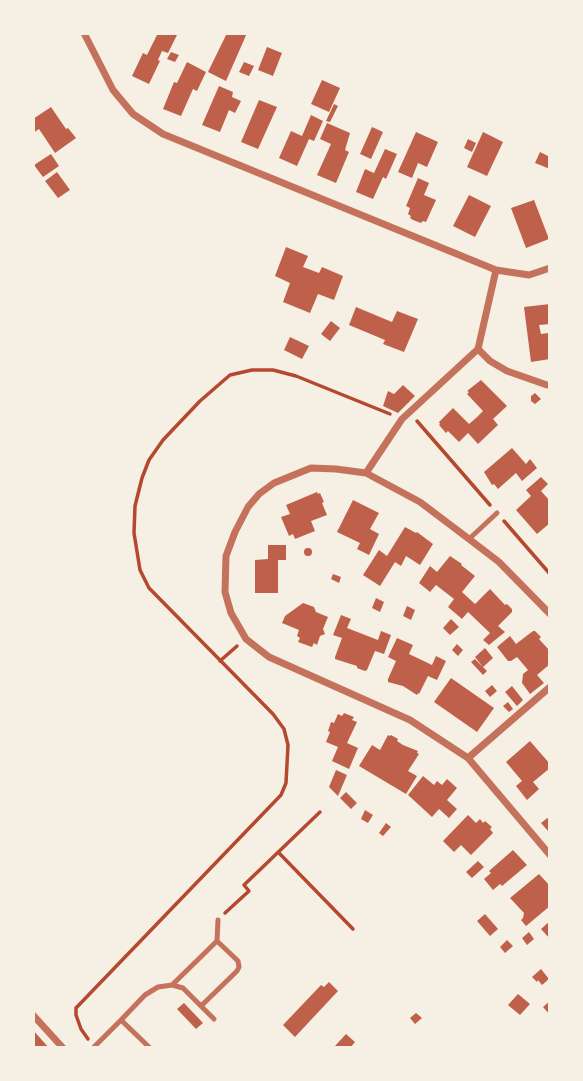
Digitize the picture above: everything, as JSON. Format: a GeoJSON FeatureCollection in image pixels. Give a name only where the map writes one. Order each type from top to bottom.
{"type":"FeatureCollection","features":[{"type":"Feature","properties":{"kind":"street"},"geometry":{"type":"LineString","coordinates":[[85,33],[113,90],[133,114],[163,134],[496,270],[529,275],[550,268]]}},
{"type":"Feature","properties":{"kind":"street"},"geometry":{"type":"LineString","coordinates":[[366,473],[409,411],[478,349],[496,270]]}},
{"type":"Feature","properties":{"kind":"street"},"geometry":{"type":"LineString","coordinates":[[478,349],[489,361],[507,371],[547,385]]}},
{"type":"Feature","properties":{"kind":"street"},"geometry":{"type":"LineString","coordinates":[[550,614],[499,562],[469,539],[420,502],[366,473],[311,468],[274,483],[248,507],[226,556],[225,592],[231,613],[246,639],[269,657],[410,720],[468,758],[550,855]]}},
{"type":"Feature","properties":{"kind":"street"},"geometry":{"type":"LineString","coordinates":[[541,604],[550,596]]}},
{"type":"Feature","properties":{"kind":"street"},"geometry":{"type":"LineString","coordinates":[[468,758],[550,687]]}},
{"type":"Feature","properties":{"kind":"street"},"geometry":{"type":"LineString","coordinates":[[33,1015],[63,1048]]}},
{"type":"Feature","properties":{"kind":"lane"},"geometry":{"type":"LineString","coordinates":[[469,539],[497,513]]}},
{"type":"Feature","properties":{"kind":"lane"},"geometry":{"type":"LineString","coordinates":[[172,985],[217,941],[218,920]]}},
{"type":"Feature","properties":{"kind":"lane"},"geometry":{"type":"LineString","coordinates":[[201,1006],[239,967],[238,961],[217,941]]}},
{"type":"Feature","properties":{"kind":"lane"},"geometry":{"type":"LineString","coordinates":[[93,1047],[145,995],[158,987],[172,985],[183,988],[214,1019]]}},
{"type":"Feature","properties":{"kind":"lane"},"geometry":{"type":"LineString","coordinates":[[121,1020],[150,1048]]}},
{"type":"Feature","properties":{"kind":"path"},"geometry":{"type":"LineString","coordinates":[[93,1047],[81,1028],[76,1008],[281,795],[286,782],[288,745],[284,729],[273,714],[149,588],[140,570],[134,533],[135,506],[149,460],[163,440],[200,401],[230,375],[252,370],[273,370],[296,376],[402,419]]}},
{"type":"Feature","properties":{"kind":"path"},"geometry":{"type":"LineString","coordinates":[[409,411],[550,574]]}},
{"type":"Feature","properties":{"kind":"path"},"geometry":{"type":"LineString","coordinates":[[220,661],[246,639]]}},
{"type":"Feature","properties":{"kind":"path"},"geometry":{"type":"LineString","coordinates":[[218,920],[249,891],[244,885],[320,812]]}},
{"type":"Feature","properties":{"kind":"path"},"geometry":{"type":"LineString","coordinates":[[278,852],[352,929]]}},
{"type":"Feature","properties":{"kind":"building"},"geometry":{"type":"Polygon","coordinates":[[[158,33],[178,33],[168,53],[162,51],[149,84],[132,76],[143,53],[147,55],[158,33]]]}},
{"type":"Feature","properties":{"kind":"building"},"geometry":{"type":"Polygon","coordinates":[[[227,33],[247,33],[226,81],[208,72],[227,33]]]}},
{"type":"Feature","properties":{"kind":"building"},"geometry":{"type":"Polygon","coordinates":[[[267,47],[282,53],[273,76],[258,70],[267,47]]]}},
{"type":"Feature","properties":{"kind":"building"},"geometry":{"type":"Polygon","coordinates":[[[171,52],[179,55],[175,62],[167,59],[171,52]]]}},
{"type":"Feature","properties":{"kind":"building"},"geometry":{"type":"Polygon","coordinates":[[[187,62],[206,72],[197,91],[193,89],[181,116],[163,109],[174,82],[177,83],[187,62]]]}},
{"type":"Feature","properties":{"kind":"building"},"geometry":{"type":"Polygon","coordinates":[[[244,62],[254,66],[249,76],[239,72],[244,62]]]}},
{"type":"Feature","properties":{"kind":"building"},"geometry":{"type":"Polygon","coordinates":[[[322,80],[340,88],[329,112],[311,104],[322,80]]]}},
{"type":"Feature","properties":{"kind":"building"},"geometry":{"type":"Polygon","coordinates":[[[219,86],[233,92],[232,97],[241,101],[235,113],[229,110],[220,132],[202,125],[219,86]]]}},
{"type":"Feature","properties":{"kind":"building"},"geometry":{"type":"Polygon","coordinates":[[[259,100],[277,107],[258,149],[241,142],[259,100]]]}},
{"type":"Feature","properties":{"kind":"building"},"geometry":{"type":"Polygon","coordinates":[[[334,104],[338,106],[330,122],[326,121],[334,104]]]}},
{"type":"Feature","properties":{"kind":"building"},"geometry":{"type":"Polygon","coordinates":[[[51,107],[66,129],[76,138],[55,153],[39,129],[33,133],[33,119],[51,107]]]}},
{"type":"Feature","properties":{"kind":"building"},"geometry":{"type":"Polygon","coordinates":[[[311,115],[323,121],[314,141],[309,139],[297,166],[279,158],[291,131],[302,136],[311,115]]]}},
{"type":"Feature","properties":{"kind":"building"},"geometry":{"type":"Polygon","coordinates":[[[327,123],[350,133],[345,150],[349,152],[336,183],[317,175],[331,144],[320,139],[327,123]]]}},
{"type":"Feature","properties":{"kind":"building"},"geometry":{"type":"Polygon","coordinates":[[[372,127],[383,132],[371,159],[360,154],[372,127]]]}},
{"type":"Feature","properties":{"kind":"building"},"geometry":{"type":"Polygon","coordinates":[[[416,132],[438,142],[427,167],[418,163],[412,178],[398,172],[416,132]]]}},
{"type":"Feature","properties":{"kind":"building"},"geometry":{"type":"Polygon","coordinates":[[[483,132],[503,142],[487,176],[467,167],[483,132]]]}},
{"type":"Feature","properties":{"kind":"building"},"geometry":{"type":"Polygon","coordinates":[[[468,139],[476,143],[472,152],[464,148],[468,139]]]}},
{"type":"Feature","properties":{"kind":"building"},"geometry":{"type":"Polygon","coordinates":[[[385,149],[397,154],[373,199],[356,192],[365,169],[374,173],[385,149]]]}},
{"type":"Feature","properties":{"kind":"building"},"geometry":{"type":"Polygon","coordinates":[[[540,152],[550,157],[550,169],[535,163],[540,152]]]}},
{"type":"Feature","properties":{"kind":"building"},"geometry":{"type":"Polygon","coordinates":[[[51,154],[59,166],[43,177],[34,165],[51,154]]]}},
{"type":"Feature","properties":{"kind":"building"},"geometry":{"type":"Polygon","coordinates":[[[57,172],[70,190],[58,198],[45,181],[57,172]]]}},
{"type":"Feature","properties":{"kind":"building"},"geometry":{"type":"Polygon","coordinates":[[[418,178],[429,183],[424,195],[436,200],[426,222],[421,223],[410,218],[410,208],[406,206],[418,178]]]}},
{"type":"Feature","properties":{"kind":"building"},"geometry":{"type":"Polygon","coordinates":[[[469,195],[491,206],[475,237],[453,226],[469,195]]]}},
{"type":"Feature","properties":{"kind":"building"},"geometry":{"type":"Polygon","coordinates":[[[534,200],[549,239],[526,248],[511,208],[534,200]]]}},
{"type":"Feature","properties":{"kind":"building"},"geometry":{"type":"Polygon","coordinates":[[[286,247],[308,256],[303,267],[319,273],[322,267],[343,276],[334,300],[318,294],[310,313],[283,302],[290,283],[275,276],[286,247]]]}},
{"type":"Feature","properties":{"kind":"building"},"geometry":{"type":"Polygon","coordinates":[[[550,304],[550,324],[539,325],[541,334],[548,333],[550,359],[531,362],[524,307],[550,304]]]}},
{"type":"Feature","properties":{"kind":"building"},"geometry":{"type":"Polygon","coordinates":[[[356,307],[392,322],[397,311],[418,319],[404,352],[383,344],[385,340],[349,325],[356,307]]]}},
{"type":"Feature","properties":{"kind":"building"},"geometry":{"type":"Polygon","coordinates":[[[331,321],[340,328],[330,341],[321,334],[331,321]]]}},
{"type":"Feature","properties":{"kind":"building"},"geometry":{"type":"Polygon","coordinates":[[[290,337],[309,346],[302,359],[284,350],[290,337]]]}},
{"type":"Feature","properties":{"kind":"building"},"geometry":{"type":"Polygon","coordinates":[[[481,380],[507,406],[493,419],[498,425],[478,444],[468,433],[459,442],[448,431],[446,433],[439,422],[453,408],[469,424],[483,411],[467,394],[467,391],[481,380]]]}},
{"type":"Feature","properties":{"kind":"building"},"geometry":{"type":"Polygon","coordinates":[[[403,385],[415,396],[398,413],[383,406],[388,391],[394,394],[403,385]]]}},
{"type":"Feature","properties":{"kind":"building"},"geometry":{"type":"Polygon","coordinates":[[[535,393],[541,399],[535,404],[531,401],[531,396],[535,393]]]}},
{"type":"Feature","properties":{"kind":"building"},"geometry":{"type":"Polygon","coordinates":[[[512,448],[526,464],[530,459],[537,468],[522,481],[516,473],[498,489],[484,472],[512,448]]]}},
{"type":"Feature","properties":{"kind":"building"},"geometry":{"type":"Polygon","coordinates":[[[541,477],[548,484],[541,491],[550,501],[550,523],[537,534],[516,510],[531,496],[526,490],[541,477]]]}},
{"type":"Feature","properties":{"kind":"building"},"geometry":{"type":"Polygon","coordinates":[[[317,492],[324,502],[322,503],[327,515],[311,521],[315,531],[295,539],[293,534],[289,536],[281,517],[290,514],[286,505],[317,492]]]}},
{"type":"Feature","properties":{"kind":"building"},"geometry":{"type":"Polygon","coordinates":[[[353,500],[379,513],[370,529],[379,534],[369,555],[357,549],[360,543],[337,532],[353,500]]]}},
{"type":"Feature","properties":{"kind":"building"},"geometry":{"type":"Polygon","coordinates":[[[405,527],[433,544],[420,565],[406,556],[401,566],[395,562],[380,586],[363,575],[379,550],[387,556],[405,527]]]}},
{"type":"Feature","properties":{"kind":"building"},"geometry":{"type":"Polygon","coordinates":[[[268,545],[286,545],[286,560],[278,560],[278,593],[255,593],[255,560],[268,559],[268,545]]]}},
{"type":"Feature","properties":{"kind":"building"},"geometry":{"type":"Polygon","coordinates":[[[308,548],[312,552],[308,556],[304,552],[308,548]]]}},
{"type":"Feature","properties":{"kind":"building"},"geometry":{"type":"Polygon","coordinates":[[[450,556],[475,576],[462,592],[475,604],[490,589],[512,609],[498,626],[505,632],[489,645],[483,640],[490,633],[468,612],[462,619],[448,607],[454,599],[436,585],[430,592],[419,583],[430,566],[437,572],[450,556]]]}},
{"type":"Feature","properties":{"kind":"building"},"geometry":{"type":"Polygon","coordinates":[[[333,574],[341,577],[339,583],[331,579],[333,574]]]}},
{"type":"Feature","properties":{"kind":"building"},"geometry":{"type":"Polygon","coordinates":[[[376,598],[384,602],[380,612],[372,608],[376,598]]]}},
{"type":"Feature","properties":{"kind":"building"},"geometry":{"type":"Polygon","coordinates":[[[303,603],[328,617],[323,629],[325,634],[320,636],[317,645],[314,643],[312,647],[298,642],[299,630],[282,623],[285,616],[303,603]]]}},
{"type":"Feature","properties":{"kind":"building"},"geometry":{"type":"Polygon","coordinates":[[[407,606],[415,610],[411,620],[403,616],[407,606]]]}},
{"type":"Feature","properties":{"kind":"building"},"geometry":{"type":"Polygon","coordinates":[[[341,615],[351,619],[347,628],[378,640],[381,631],[391,635],[384,654],[375,651],[365,671],[335,659],[342,638],[333,635],[341,615]]]}},
{"type":"Feature","properties":{"kind":"building"},"geometry":{"type":"Polygon","coordinates":[[[451,619],[459,627],[450,635],[443,628],[451,619]]]}},
{"type":"Feature","properties":{"kind":"building"},"geometry":{"type":"Polygon","coordinates":[[[533,631],[541,637],[539,639],[550,651],[550,664],[537,675],[544,683],[530,694],[522,683],[523,674],[528,670],[517,657],[508,661],[497,647],[510,636],[516,644],[533,631]]]}},
{"type":"Feature","properties":{"kind":"building"},"geometry":{"type":"Polygon","coordinates":[[[397,638],[413,645],[409,654],[432,665],[436,656],[446,661],[437,680],[428,676],[417,695],[403,686],[388,682],[396,661],[388,657],[397,638]]]}},
{"type":"Feature","properties":{"kind":"building"},"geometry":{"type":"Polygon","coordinates":[[[457,644],[463,650],[458,656],[452,650],[457,644]]]}},
{"type":"Feature","properties":{"kind":"building"},"geometry":{"type":"Polygon","coordinates":[[[485,648],[493,658],[483,667],[475,657],[485,648]]]}},
{"type":"Feature","properties":{"kind":"building"},"geometry":{"type":"Polygon","coordinates":[[[475,659],[487,671],[483,675],[471,662],[475,659]]]}},
{"type":"Feature","properties":{"kind":"building"},"geometry":{"type":"Polygon","coordinates":[[[451,678],[494,708],[477,732],[434,702],[451,678]]]}},
{"type":"Feature","properties":{"kind":"building"},"geometry":{"type":"Polygon","coordinates":[[[492,685],[497,691],[490,697],[485,691],[492,685]]]}},
{"type":"Feature","properties":{"kind":"building"},"geometry":{"type":"Polygon","coordinates":[[[512,686],[523,700],[517,706],[505,692],[512,686]]]}},
{"type":"Feature","properties":{"kind":"building"},"geometry":{"type":"Polygon","coordinates":[[[508,702],[513,709],[509,712],[503,706],[508,702]]]}},
{"type":"Feature","properties":{"kind":"building"},"geometry":{"type":"Polygon","coordinates":[[[344,713],[354,717],[352,720],[357,722],[347,743],[358,748],[349,769],[332,761],[338,747],[326,742],[331,722],[334,723],[338,714],[342,716],[344,713]]]}},
{"type":"Feature","properties":{"kind":"building"},"geometry":{"type":"Polygon","coordinates":[[[388,735],[419,754],[408,771],[417,776],[406,794],[359,766],[372,745],[380,750],[388,735]]]}},
{"type":"Feature","properties":{"kind":"building"},"geometry":{"type":"Polygon","coordinates":[[[530,741],[550,764],[550,768],[533,782],[539,789],[527,800],[516,786],[522,781],[506,762],[530,741]]]}},
{"type":"Feature","properties":{"kind":"building"},"geometry":{"type":"Polygon","coordinates":[[[336,770],[347,775],[338,796],[329,787],[336,770]]]}},
{"type":"Feature","properties":{"kind":"building"},"geometry":{"type":"Polygon","coordinates":[[[423,776],[434,785],[437,781],[442,785],[447,779],[457,788],[447,800],[457,809],[449,818],[439,809],[432,817],[408,795],[423,776]]]}},
{"type":"Feature","properties":{"kind":"building"},"geometry":{"type":"Polygon","coordinates":[[[346,792],[357,803],[351,809],[340,798],[346,792]]]}},
{"type":"Feature","properties":{"kind":"building"},"geometry":{"type":"Polygon","coordinates":[[[365,810],[373,815],[368,823],[361,819],[365,810]]]}},
{"type":"Feature","properties":{"kind":"building"},"geometry":{"type":"Polygon","coordinates":[[[468,815],[476,823],[480,819],[483,823],[485,821],[492,827],[490,829],[493,833],[471,855],[461,845],[454,852],[443,841],[468,815]]]}},
{"type":"Feature","properties":{"kind":"building"},"geometry":{"type":"Polygon","coordinates":[[[550,816],[550,829],[548,831],[541,823],[550,816]]]}},
{"type":"Feature","properties":{"kind":"building"},"geometry":{"type":"Polygon","coordinates":[[[386,823],[391,827],[383,836],[379,833],[386,823]]]}},
{"type":"Feature","properties":{"kind":"building"},"geometry":{"type":"Polygon","coordinates":[[[513,850],[527,865],[502,886],[500,884],[493,890],[484,879],[491,873],[489,871],[513,850]]]}},
{"type":"Feature","properties":{"kind":"building"},"geometry":{"type":"Polygon","coordinates":[[[478,861],[484,867],[472,878],[466,872],[478,861]]]}},
{"type":"Feature","properties":{"kind":"building"},"geometry":{"type":"Polygon","coordinates":[[[539,874],[550,886],[550,906],[526,926],[521,920],[524,913],[510,898],[539,874]]]}},
{"type":"Feature","properties":{"kind":"building"},"geometry":{"type":"Polygon","coordinates":[[[485,914],[498,929],[490,936],[477,921],[485,914]]]}},
{"type":"Feature","properties":{"kind":"building"},"geometry":{"type":"Polygon","coordinates":[[[550,921],[550,939],[541,929],[550,921]]]}},
{"type":"Feature","properties":{"kind":"building"},"geometry":{"type":"Polygon","coordinates":[[[529,932],[534,939],[527,945],[522,938],[529,932]]]}},
{"type":"Feature","properties":{"kind":"building"},"geometry":{"type":"Polygon","coordinates":[[[507,940],[513,946],[505,953],[500,947],[507,940]]]}},
{"type":"Feature","properties":{"kind":"building"},"geometry":{"type":"Polygon","coordinates":[[[541,969],[549,979],[542,985],[532,977],[541,969]]]}},
{"type":"Feature","properties":{"kind":"building"},"geometry":{"type":"Polygon","coordinates":[[[329,982],[338,991],[295,1037],[283,1025],[321,985],[324,987],[329,982]]]}},
{"type":"Feature","properties":{"kind":"building"},"geometry":{"type":"Polygon","coordinates":[[[518,994],[530,1004],[520,1015],[508,1005],[518,994]]]}},
{"type":"Feature","properties":{"kind":"building"},"geometry":{"type":"Polygon","coordinates":[[[550,1001],[550,1015],[543,1007],[550,1001]]]}},
{"type":"Feature","properties":{"kind":"building"},"geometry":{"type":"Polygon","coordinates":[[[184,1003],[203,1023],[196,1029],[177,1009],[184,1003]]]}},
{"type":"Feature","properties":{"kind":"building"},"geometry":{"type":"Polygon","coordinates":[[[416,1013],[422,1018],[415,1024],[410,1018],[416,1013]]]}},
{"type":"Feature","properties":{"kind":"building"},"geometry":{"type":"Polygon","coordinates":[[[33,1030],[49,1048],[33,1048],[33,1030]]]}},
{"type":"Feature","properties":{"kind":"building"},"geometry":{"type":"Polygon","coordinates":[[[346,1034],[355,1042],[350,1048],[335,1046],[346,1034]]]}}]}
